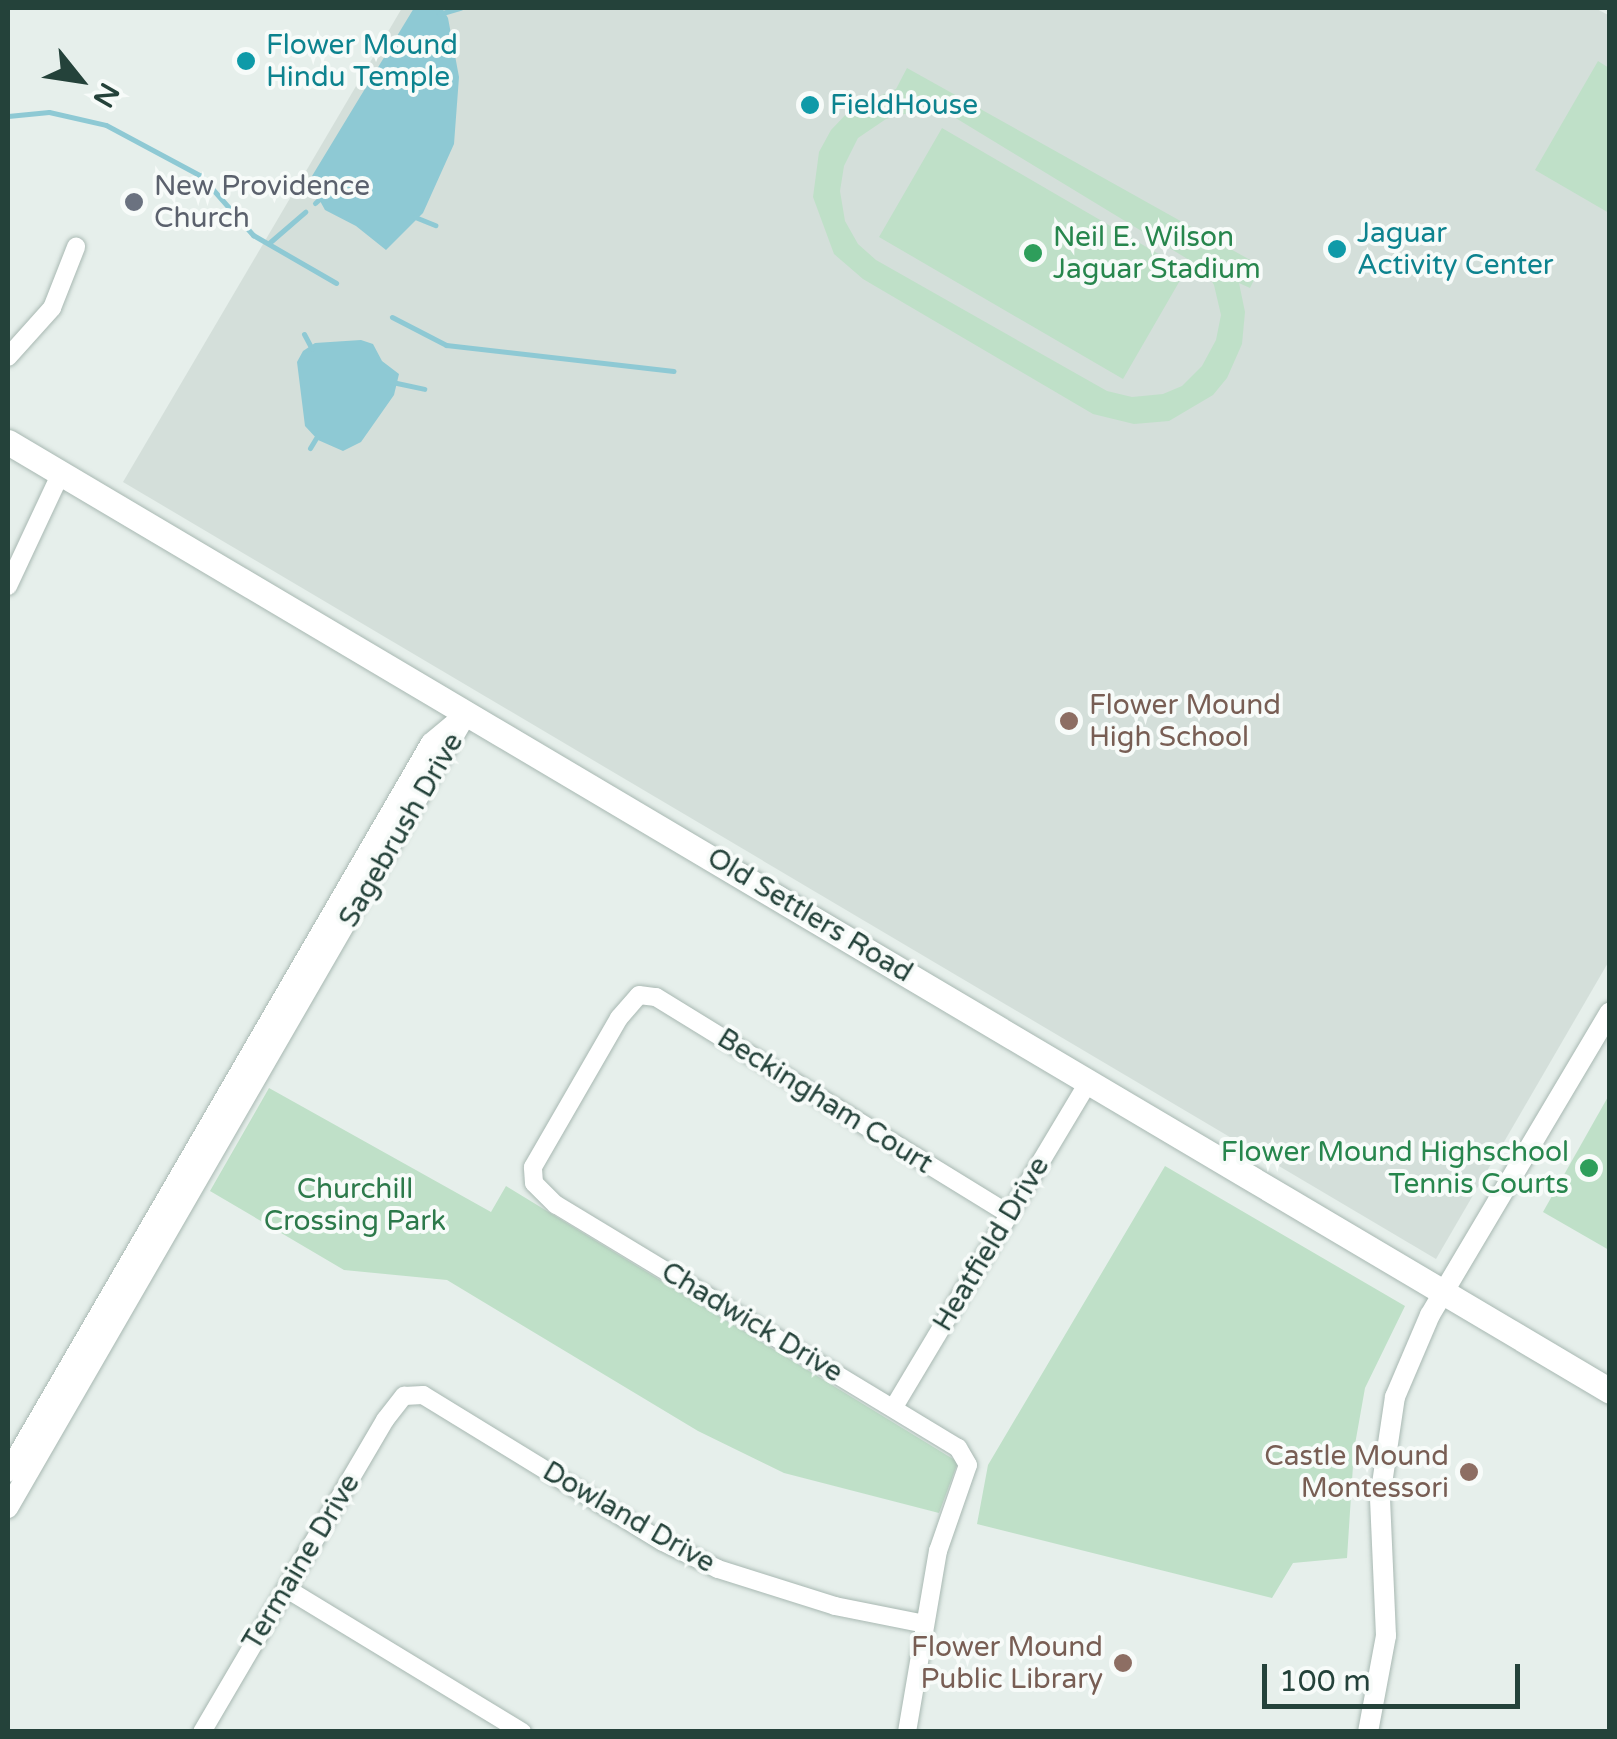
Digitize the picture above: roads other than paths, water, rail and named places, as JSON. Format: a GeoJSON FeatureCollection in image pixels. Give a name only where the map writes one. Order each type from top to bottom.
{"type":"FeatureCollection","features":[{"type":"Feature","properties":{"kind":"main road","name":"Old Settlers Road"},"geometry":{"type":"LineString","coordinates":[[8,442],[1610,1391]]}},
{"type":"Feature","properties":{"kind":"street"},"geometry":{"type":"LineString","coordinates":[[8,356],[52,308],[76,246]]}},
{"type":"Feature","properties":{"kind":"street"},"geometry":{"type":"LineString","coordinates":[[8,586],[61,472]]}},
{"type":"Feature","properties":{"kind":"street","name":"Sagebrush Drive"},"geometry":{"type":"LineString","coordinates":[[8,1508],[113,1311],[431,743],[467,712]]}},
{"type":"Feature","properties":{"kind":"street","name":"Beckingham Court"},"geometry":{"type":"LineString","coordinates":[[534,1183],[533,1166],[618,1018],[639,995],[656,997],[1009,1214]]}},
{"type":"Feature","properties":{"kind":"street"},"geometry":{"type":"LineString","coordinates":[[1368,1732],[1386,1636],[1380,1497],[1384,1442],[1405,1369],[1444,1291],[1610,1012]]}},
{"type":"Feature","properties":{"kind":"street","name":"Heatfield Drive"},"geometry":{"type":"LineString","coordinates":[[894,1407],[1089,1080]]}},
{"type":"Feature","properties":{"kind":"street","name":"Chadwick Drive"},"geometry":{"type":"LineString","coordinates":[[534,1183],[556,1205],[958,1448],[968,1465],[942,1534],[925,1624]]}},
{"type":"Feature","properties":{"kind":"street","name":"Sagebrush Drive"},"geometry":{"type":"LineString","coordinates":[[8,1472],[113,1311]]}},
{"type":"Feature","properties":{"kind":"street","name":"Dowland Drive"},"geometry":{"type":"LineString","coordinates":[[404,1396],[422,1395],[663,1542],[718,1569],[834,1606],[925,1624]]}},
{"type":"Feature","properties":{"kind":"street","name":"Termaine Drive"},"geometry":{"type":"LineString","coordinates":[[202,1732],[385,1420],[404,1396]]}},
{"type":"Feature","properties":{"kind":"street"},"geometry":{"type":"LineString","coordinates":[[287,1589],[522,1732]]}},
{"type":"Feature","properties":{"kind":"street"},"geometry":{"type":"LineString","coordinates":[[907,1732],[925,1624]]}},
{"type":"Feature","properties":{"kind":"water"},"geometry":{"type":"Polygon","coordinates":[[[414,8],[442,8],[448,18],[459,77],[454,144],[423,213],[386,250],[356,226],[325,210],[309,181],[414,8]]]}},
{"type":"Feature","properties":{"kind":"water"},"geometry":{"type":"Polygon","coordinates":[[[361,340],[373,344],[382,361],[399,374],[394,395],[361,442],[343,451],[318,440],[305,426],[297,362],[303,351],[315,343],[361,340]]]}},
{"type":"Feature","properties":{"kind":"waterway"},"geometry":{"type":"LineString","coordinates":[[439,14],[460,8]]}},
{"type":"Feature","properties":{"kind":"waterway"},"geometry":{"type":"LineString","coordinates":[[8,116],[49,112],[106,125],[201,176],[253,235],[336,283]]}},
{"type":"Feature","properties":{"kind":"waterway"},"geometry":{"type":"LineString","coordinates":[[315,203],[324,195]]}},
{"type":"Feature","properties":{"kind":"waterway"},"geometry":{"type":"LineString","coordinates":[[269,243],[305,212]]}},
{"type":"Feature","properties":{"kind":"waterway"},"geometry":{"type":"LineString","coordinates":[[415,217],[435,225]]}},
{"type":"Feature","properties":{"kind":"waterway"},"geometry":{"type":"LineString","coordinates":[[392,317],[446,345],[674,371]]}},
{"type":"Feature","properties":{"kind":"waterway"},"geometry":{"type":"LineString","coordinates":[[304,334],[312,349]]}},
{"type":"Feature","properties":{"kind":"waterway"},"geometry":{"type":"LineString","coordinates":[[392,382],[424,389]]}},
{"type":"Feature","properties":{"kind":"waterway"},"geometry":{"type":"LineString","coordinates":[[310,448],[319,433]]}},
{"type":"Feature","properties":{"kind":"place","name":"Flower Mound Hindu Temple"},"geometry":{"type":"Point","coordinates":[246,61]}},
{"type":"Feature","properties":{"kind":"place","name":"FieldHouse"},"geometry":{"type":"Point","coordinates":[810,105]}},
{"type":"Feature","properties":{"kind":"place","name":"New Providence Church"},"geometry":{"type":"Point","coordinates":[134,202]}},
{"type":"Feature","properties":{"kind":"place","name":"Jaguar Activity Center"},"geometry":{"type":"Point","coordinates":[1337,249]}},
{"type":"Feature","properties":{"kind":"place","name":"Neil E. Wilson Jaguar Stadium"},"geometry":{"type":"Point","coordinates":[1033,253]}},
{"type":"Feature","properties":{"kind":"place","name":"Flower Mound High School"},"geometry":{"type":"Point","coordinates":[1069,721]}},
{"type":"Feature","properties":{"kind":"place","name":"Flower Mound Highschool Tennis Courts"},"geometry":{"type":"Point","coordinates":[1589,1168]}},
{"type":"Feature","properties":{"kind":"place","name":"Castle Mound Montessori"},"geometry":{"type":"Point","coordinates":[1469,1472]}},
{"type":"Feature","properties":{"kind":"place","name":"Flower Mound Public Library"},"geometry":{"type":"Point","coordinates":[1123,1663]}},
{"type":"Feature","properties":{"kind":"park label","name":"Churchill Crossing Park"},"geometry":{"type":"Point","coordinates":[355,1205]}}]}
